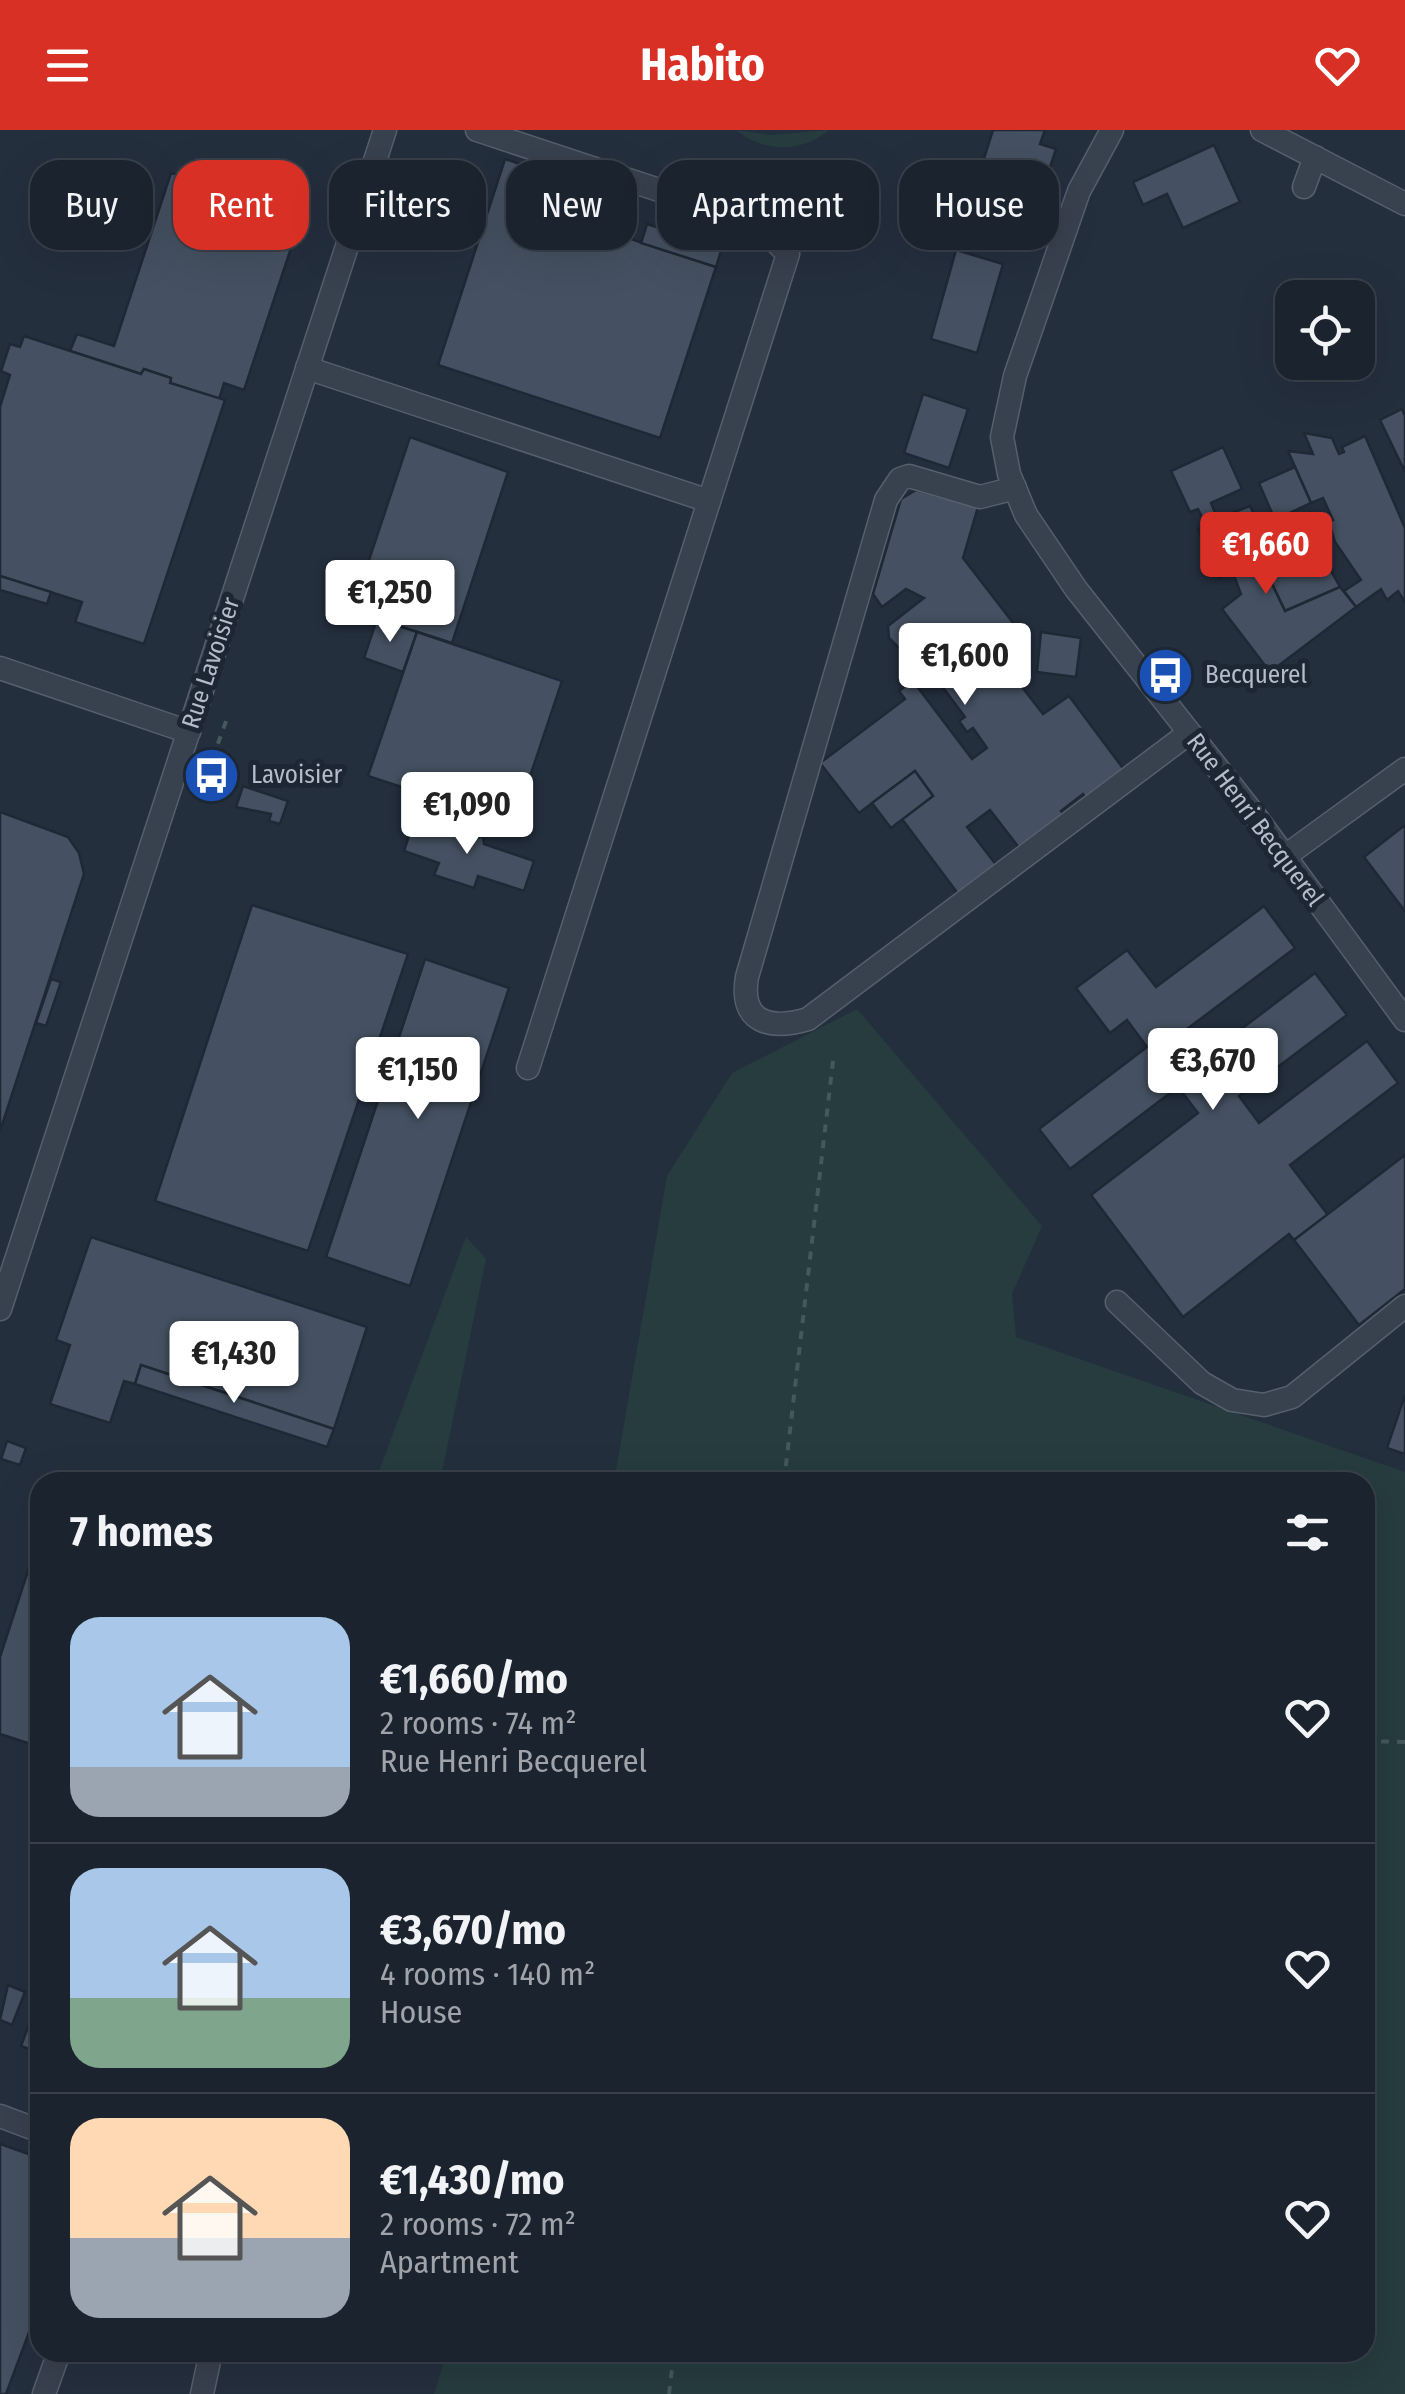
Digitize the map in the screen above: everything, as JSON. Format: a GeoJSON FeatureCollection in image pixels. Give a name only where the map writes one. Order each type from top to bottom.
{"type":"FeatureCollection","features":[{"type":"Feature","properties":{"kind":"street","name":"Rue Lavoisier"},"geometry":{"type":"LineString","coordinates":[[0,1310],[384,130]]}},
{"type":"Feature","properties":{"kind":"street"},"geometry":{"type":"LineString","coordinates":[[477,130],[756,222],[788,254],[528,1068]]}},
{"type":"Feature","properties":{"kind":"street","name":"Rue Henri Becquerel"},"geometry":{"type":"LineString","coordinates":[[1112,130],[1079,191],[1015,376],[1002,437],[1015,488],[1026,515],[1076,589],[1405,1020]]}},
{"type":"Feature","properties":{"kind":"street"},"geometry":{"type":"LineString","coordinates":[[1262,130],[1405,204]]}},
{"type":"Feature","properties":{"kind":"street"},"geometry":{"type":"LineString","coordinates":[[1304,188],[1314,157]]}},
{"type":"Feature","properties":{"kind":"street"},"geometry":{"type":"LineString","coordinates":[[308,368],[710,501]]}},
{"type":"Feature","properties":{"kind":"street"},"geometry":{"type":"LineString","coordinates":[[1015,488],[980,496],[909,476],[900,479],[886,500],[748,977],[745,992],[750,1008],[768,1024],[781,1028],[808,1019],[1189,733]]}},
{"type":"Feature","properties":{"kind":"street"},"geometry":{"type":"LineString","coordinates":[[0,668],[189,732]]}},
{"type":"Feature","properties":{"kind":"street"},"geometry":{"type":"LineString","coordinates":[[1284,857],[1405,769]]}},
{"type":"Feature","properties":{"kind":"street"},"geometry":{"type":"LineString","coordinates":[[1117,1302],[1202,1383],[1232,1400],[1264,1405],[1292,1397],[1405,1306]]}},
{"type":"Feature","properties":{"kind":"street"},"geometry":{"type":"LineString","coordinates":[[0,2116],[30,2127]]}},
{"type":"Feature","properties":{"kind":"street"},"geometry":{"type":"LineString","coordinates":[[44,2394],[55,2362]]}},
{"type":"Feature","properties":{"kind":"street"},"geometry":{"type":"LineString","coordinates":[[202,2394],[208,2362]]}},
{"type":"Feature","properties":{"kind":"path"},"geometry":{"type":"LineString","coordinates":[[176,770],[205,779],[228,716]]}},
{"type":"Feature","properties":{"kind":"path"},"geometry":{"type":"LineString","coordinates":[[785,1472],[833,1061]]}},
{"type":"Feature","properties":{"kind":"path"},"geometry":{"type":"LineString","coordinates":[[1375,1742],[1405,1742]]}},
{"type":"Feature","properties":{"kind":"path"},"geometry":{"type":"LineString","coordinates":[[668,2394],[673,2362]]}},
{"type":"Feature","properties":{"kind":"green space"},"geometry":{"type":"Polygon","coordinates":[[[736,130],[771,135],[829,130],[807,143],[783,147],[759,143],[736,130]]]}},
{"type":"Feature","properties":{"kind":"green space"},"geometry":{"type":"Polygon","coordinates":[[[857,1009],[1042,1226],[1012,1294],[1016,1337],[1405,1472],[1405,2394],[434,2394],[444,2362],[1375,2362],[1375,1472],[616,1472],[667,1176],[732,1073],[857,1009]]]}},
{"type":"Feature","properties":{"kind":"green space"},"geometry":{"type":"Polygon","coordinates":[[[466,1237],[486,1259],[442,1472],[379,1472],[466,1237]]]}},
{"type":"Feature","properties":{"kind":"building"},"geometry":{"type":"Polygon","coordinates":[[[993,130],[1045,130],[1040,144],[1056,149],[1052,160],[983,160],[993,130]]]}},
{"type":"Feature","properties":{"kind":"building"},"geometry":{"type":"Polygon","coordinates":[[[1214,145],[1240,202],[1183,228],[1167,194],[1143,205],[1133,182],[1214,145]]]}},
{"type":"Feature","properties":{"kind":"building"},"geometry":{"type":"Polygon","coordinates":[[[505,159],[506,250],[637,250],[637,241],[716,267],[660,438],[438,365],[475,250],[486,250],[486,217],[505,159]]]}},
{"type":"Feature","properties":{"kind":"building"},"geometry":{"type":"Polygon","coordinates":[[[171,173],[173,250],[290,250],[244,390],[224,383],[219,399],[170,383],[171,378],[144,369],[141,374],[70,351],[77,334],[114,346],[146,250],[153,250],[153,228],[171,173]]]}},
{"type":"Feature","properties":{"kind":"building"},"geometry":{"type":"Polygon","coordinates":[[[647,224],[657,227],[657,248],[641,243],[647,224]]]}},
{"type":"Feature","properties":{"kind":"building"},"geometry":{"type":"Polygon","coordinates":[[[663,250],[721,250],[716,267],[663,250]]]}},
{"type":"Feature","properties":{"kind":"building"},"geometry":{"type":"Polygon","coordinates":[[[956,250],[1003,264],[977,353],[931,339],[956,250]]]}},
{"type":"Feature","properties":{"kind":"building"},"geometry":{"type":"Polygon","coordinates":[[[24,336],[141,374],[144,369],[171,378],[170,383],[225,400],[144,644],[75,622],[82,602],[0,576],[0,407],[10,375],[1,371],[10,344],[20,347],[24,336]]]}},
{"type":"Feature","properties":{"kind":"building"},"geometry":{"type":"Polygon","coordinates":[[[923,394],[968,409],[949,468],[904,453],[923,394]]]}},
{"type":"Feature","properties":{"kind":"building"},"geometry":{"type":"Polygon","coordinates":[[[1402,409],[1405,416],[1405,472],[1380,420],[1402,409]]]}},
{"type":"Feature","properties":{"kind":"building"},"geometry":{"type":"Polygon","coordinates":[[[1304,433],[1332,438],[1339,454],[1344,452],[1342,447],[1365,436],[1405,528],[1405,602],[1398,591],[1387,600],[1381,589],[1356,607],[1344,591],[1361,580],[1335,542],[1331,529],[1289,547],[1275,520],[1290,513],[1300,534],[1333,520],[1323,498],[1311,503],[1288,451],[1313,454],[1304,433]]]}},
{"type":"Feature","properties":{"kind":"building"},"geometry":{"type":"Polygon","coordinates":[[[410,437],[508,472],[452,643],[352,611],[410,437]]]}},
{"type":"Feature","properties":{"kind":"building"},"geometry":{"type":"Polygon","coordinates":[[[1223,447],[1242,489],[1211,503],[1218,520],[1206,525],[1198,509],[1190,512],[1171,471],[1223,447]]]}},
{"type":"Feature","properties":{"kind":"building"},"geometry":{"type":"Polygon","coordinates":[[[1295,467],[1311,503],[1275,520],[1259,483],[1295,467]]]}},
{"type":"Feature","properties":{"kind":"building"},"geometry":{"type":"Polygon","coordinates":[[[916,490],[978,507],[963,558],[1021,633],[995,652],[1043,714],[1069,696],[1125,771],[1087,800],[1083,794],[1061,811],[1065,816],[1020,849],[990,810],[967,827],[997,866],[959,895],[902,819],[933,796],[915,771],[859,813],[820,763],[905,699],[899,691],[913,681],[972,759],[987,748],[973,728],[967,732],[959,721],[965,717],[918,654],[913,657],[907,648],[898,647],[889,638],[888,626],[924,598],[906,589],[882,607],[873,594],[901,499],[916,490]]]}},
{"type":"Feature","properties":{"kind":"building"},"geometry":{"type":"Polygon","coordinates":[[[1250,506],[1266,540],[1270,539],[1277,552],[1312,537],[1340,587],[1285,611],[1237,511],[1250,506]]]}},
{"type":"Feature","properties":{"kind":"building"},"geometry":{"type":"Polygon","coordinates":[[[1237,511],[1285,611],[1340,587],[1356,607],[1270,672],[1222,609],[1241,594],[1233,573],[1219,578],[1198,529],[1237,511]]]}},
{"type":"Feature","properties":{"kind":"building"},"geometry":{"type":"Polygon","coordinates":[[[0,576],[51,592],[47,604],[0,590],[0,576]]]}},
{"type":"Feature","properties":{"kind":"building"},"geometry":{"type":"Polygon","coordinates":[[[377,619],[417,632],[403,672],[364,658],[377,619]]]}},
{"type":"Feature","properties":{"kind":"building"},"geometry":{"type":"Polygon","coordinates":[[[417,632],[562,681],[514,824],[368,776],[417,632]]]}},
{"type":"Feature","properties":{"kind":"building"},"geometry":{"type":"Polygon","coordinates":[[[1041,632],[1081,638],[1076,677],[1037,672],[1041,632]]]}},
{"type":"Feature","properties":{"kind":"building"},"geometry":{"type":"Polygon","coordinates":[[[915,771],[933,796],[891,828],[872,803],[915,771]]]}},
{"type":"Feature","properties":{"kind":"building"},"geometry":{"type":"Polygon","coordinates":[[[243,786],[288,801],[280,824],[269,821],[271,814],[236,807],[243,786]]]}},
{"type":"Feature","properties":{"kind":"building"},"geometry":{"type":"Polygon","coordinates":[[[0,812],[68,837],[79,853],[84,874],[0,1131],[0,812]]]}},
{"type":"Feature","properties":{"kind":"building"},"geometry":{"type":"Polygon","coordinates":[[[422,816],[430,819],[428,825],[471,840],[483,836],[484,844],[534,861],[524,891],[478,876],[474,888],[434,875],[439,863],[404,851],[414,820],[419,822],[422,816]]]}},
{"type":"Feature","properties":{"kind":"building"},"geometry":{"type":"Polygon","coordinates":[[[1405,825],[1405,909],[1404,910],[1364,857],[1405,825]]]}},
{"type":"Feature","properties":{"kind":"building"},"geometry":{"type":"Polygon","coordinates":[[[252,905],[408,954],[308,1251],[155,1201],[252,905]]]}},
{"type":"Feature","properties":{"kind":"building"},"geometry":{"type":"Polygon","coordinates":[[[1264,906],[1295,948],[1187,1029],[1207,1055],[1315,973],[1347,1015],[1239,1096],[1259,1123],[1367,1041],[1398,1083],[1290,1165],[1328,1215],[1294,1240],[1289,1234],[1183,1317],[1091,1195],[1198,1113],[1178,1087],[1070,1169],[1039,1129],[1147,1047],[1127,1020],[1110,1033],[1076,988],[1127,950],[1156,987],[1264,906]]]}},
{"type":"Feature","properties":{"kind":"building"},"geometry":{"type":"Polygon","coordinates":[[[425,959],[509,988],[410,1286],[326,1257],[425,959]]]}},
{"type":"Feature","properties":{"kind":"building"},"geometry":{"type":"Polygon","coordinates":[[[51,979],[61,982],[46,1026],[36,1023],[51,979]]]}},
{"type":"Feature","properties":{"kind":"building"},"geometry":{"type":"Polygon","coordinates":[[[1405,1155],[1405,1289],[1359,1325],[1294,1240],[1405,1155]]]}},
{"type":"Feature","properties":{"kind":"building"},"geometry":{"type":"Polygon","coordinates":[[[91,1237],[367,1327],[334,1429],[141,1365],[135,1384],[124,1381],[110,1423],[50,1404],[70,1345],[56,1340],[91,1237]]]}},
{"type":"Feature","properties":{"kind":"building"},"geometry":{"type":"Polygon","coordinates":[[[141,1365],[334,1429],[327,1447],[135,1384],[141,1365]]]}},
{"type":"Feature","properties":{"kind":"building"},"geometry":{"type":"Polygon","coordinates":[[[1405,1395],[1405,1454],[1387,1448],[1405,1395]]]}},
{"type":"Feature","properties":{"kind":"building"},"geometry":{"type":"Polygon","coordinates":[[[7,1441],[26,1448],[20,1465],[1,1459],[7,1441]]]}},
{"type":"Feature","properties":{"kind":"building"},"geometry":{"type":"Polygon","coordinates":[[[30,1564],[30,1744],[0,1734],[0,1657],[30,1564]]]}},
{"type":"Feature","properties":{"kind":"building"},"geometry":{"type":"Polygon","coordinates":[[[8,1985],[25,1992],[12,2025],[0,2020],[8,1985]]]}},
{"type":"Feature","properties":{"kind":"building"},"geometry":{"type":"Polygon","coordinates":[[[30,2022],[30,2049],[21,2046],[30,2022]]]}},
{"type":"Feature","properties":{"kind":"building"},"geometry":{"type":"Polygon","coordinates":[[[0,2144],[30,2154],[30,2330],[6,2394],[0,2394],[0,2144]]]}},
{"type":"Feature","properties":{"kind":"place","name":"Becquerel"},"geometry":{"type":"Point","coordinates":[1166,675]}},
{"type":"Feature","properties":{"kind":"place","name":"Lavoisier"},"geometry":{"type":"Point","coordinates":[212,775]}}]}
